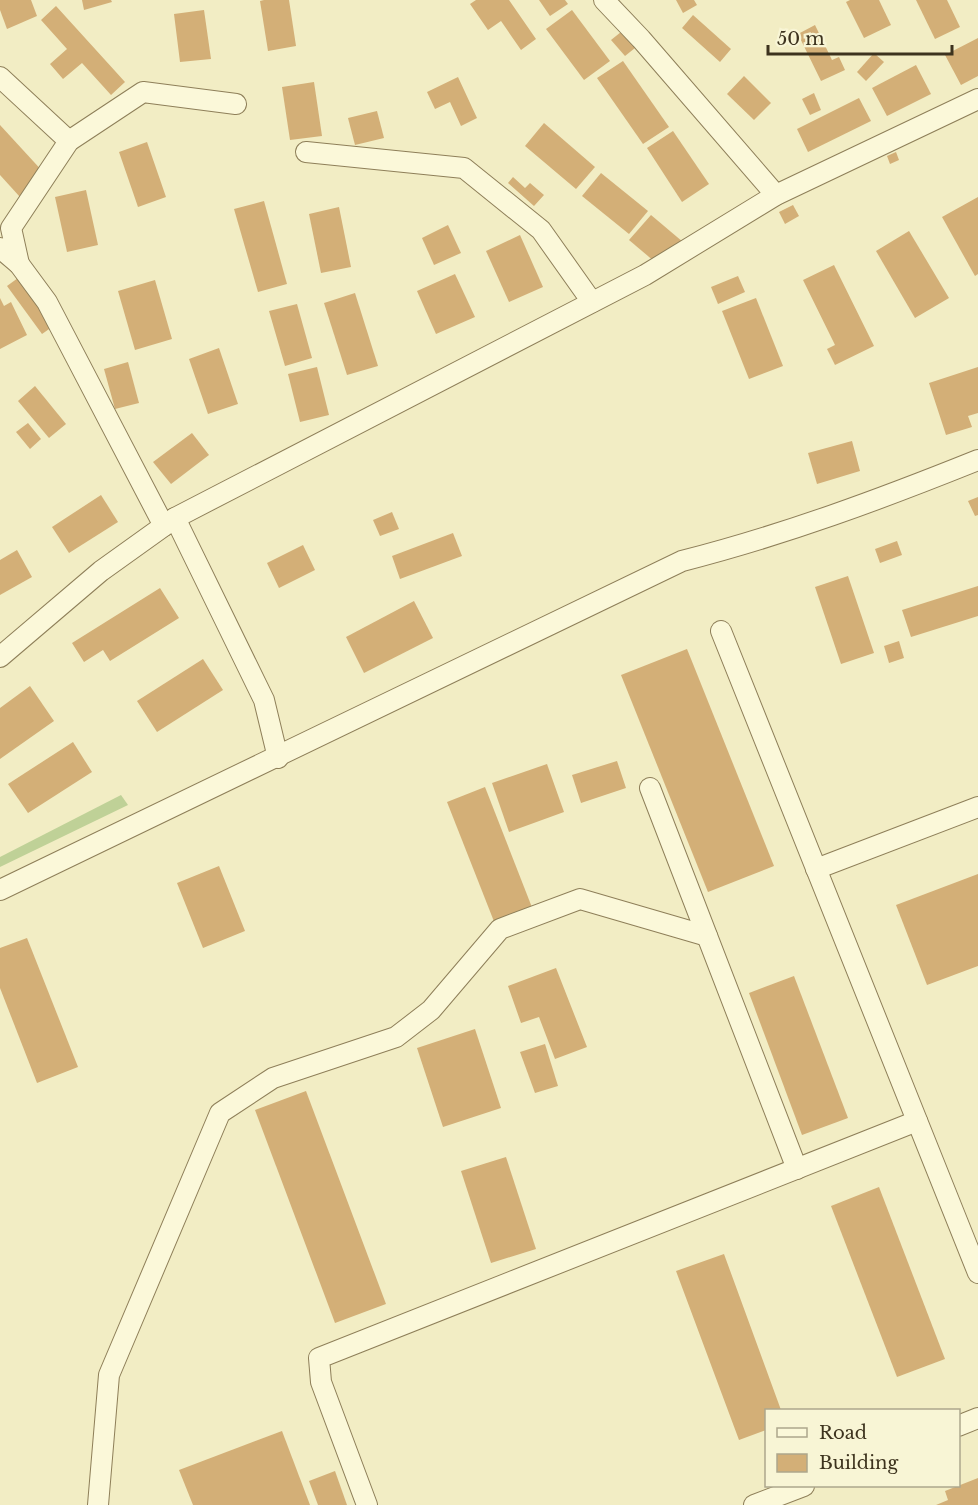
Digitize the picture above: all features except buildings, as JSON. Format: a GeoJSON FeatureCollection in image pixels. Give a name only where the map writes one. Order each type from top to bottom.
{"type":"FeatureCollection","features":[{"type":"Feature","properties":{"kind":"street"},"geometry":{"type":"LineString","coordinates":[[604,0],[641,39],[776,195]]}},
{"type":"Feature","properties":{"kind":"street"},"geometry":{"type":"LineString","coordinates":[[0,77],[69,141]]}},
{"type":"Feature","properties":{"kind":"street"},"geometry":{"type":"LineString","coordinates":[[19,264],[11,228],[69,141],[143,92],[236,104]]}},
{"type":"Feature","properties":{"kind":"street"},"geometry":{"type":"LineString","coordinates":[[0,657],[101,571],[169,522],[645,275],[776,195],[978,99]]}},
{"type":"Feature","properties":{"kind":"street"},"geometry":{"type":"LineString","coordinates":[[306,152],[464,168],[541,230],[592,302]]}},
{"type":"Feature","properties":{"kind":"street"},"geometry":{"type":"LineString","coordinates":[[0,248],[19,264],[48,302],[169,522],[264,700],[278,758]]}},
{"type":"Feature","properties":{"kind":"street"},"geometry":{"type":"LineString","coordinates":[[0,890],[278,758],[682,561],[747,545],[878,501],[978,460]]}},
{"type":"Feature","properties":{"kind":"street"},"geometry":{"type":"LineString","coordinates":[[721,631],[978,1273]]}},
{"type":"Feature","properties":{"kind":"street"},"geometry":{"type":"LineString","coordinates":[[650,788],[797,1169]]}},
{"type":"Feature","properties":{"kind":"street"},"geometry":{"type":"LineString","coordinates":[[816,869],[978,807]]}},
{"type":"Feature","properties":{"kind":"street"},"geometry":{"type":"LineString","coordinates":[[98,1505],[109,1376],[220,1113],[273,1078],[396,1037],[431,1010],[500,929],[580,899],[707,936]]}},
{"type":"Feature","properties":{"kind":"street"},"geometry":{"type":"LineString","coordinates":[[367,1505],[321,1382],[319,1358],[917,1121]]}},
{"type":"Feature","properties":{"kind":"street"},"geometry":{"type":"LineString","coordinates":[[960,1425],[978,1418]]}},
{"type":"Feature","properties":{"kind":"street"},"geometry":{"type":"LineString","coordinates":[[754,1505],[799,1487]]}},
{"type":"Feature","properties":{"kind":"green space"},"geometry":{"type":"Polygon","coordinates":[[[121,795],[128,805],[0,867],[0,857],[121,795]]]}}]}
